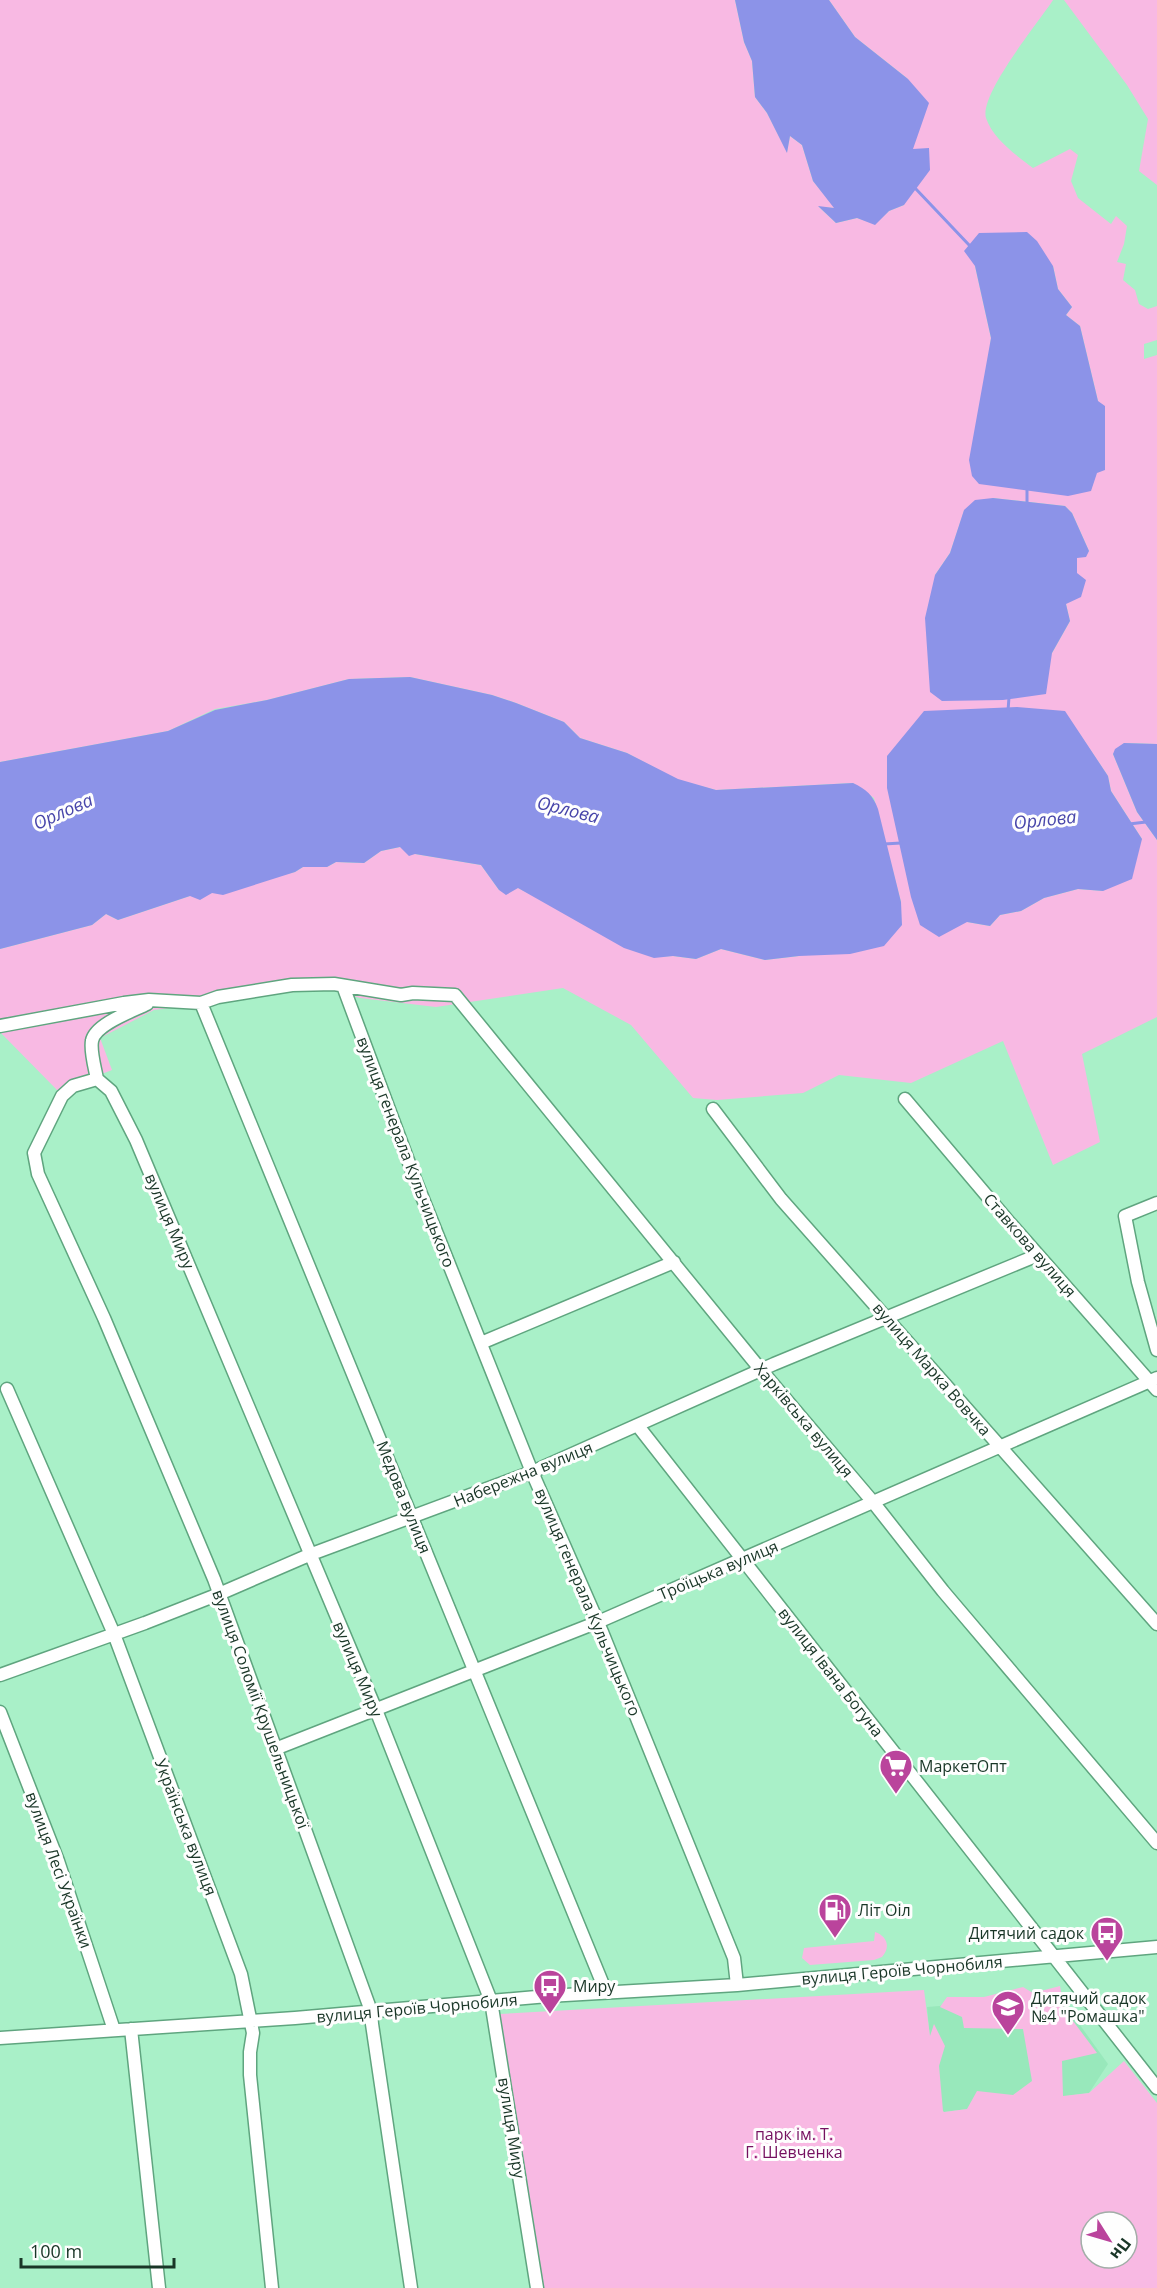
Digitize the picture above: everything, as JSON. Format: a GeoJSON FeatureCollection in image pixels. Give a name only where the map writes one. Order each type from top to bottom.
{"type":"FeatureCollection","features":[{"type":"Feature","properties":{"kind":"street"},"geometry":{"type":"LineString","coordinates":[[0,1026],[124,1002],[155,1000],[201,1003],[218,997],[292,985],[344,986]]}},
{"type":"Feature","properties":{"kind":"street","name":"Харківська вулиця"},"geometry":{"type":"LineString","coordinates":[[344,986],[401,995],[413,993],[455,995],[761,1370],[873,1502],[943,1591],[1157,1844]]}},
{"type":"Feature","properties":{"kind":"street","name":"вулиця генерала Кульчицького"},"geometry":{"type":"LineString","coordinates":[[344,986],[415,1179],[532,1472],[598,1622],[734,1958],[737,1985]]}},
{"type":"Feature","properties":{"kind":"street"},"geometry":{"type":"LineString","coordinates":[[97,1079],[91,1042],[95,1033],[116,1019],[155,1000]]}},
{"type":"Feature","properties":{"kind":"street","name":"Медова вулиця"},"geometry":{"type":"LineString","coordinates":[[201,1003],[606,1992]]}},
{"type":"Feature","properties":{"kind":"street","name":"вулиця Соломії Крушельницької"},"geometry":{"type":"LineString","coordinates":[[97,1079],[80,1083],[62,1096],[34,1153],[38,1173],[108,1328],[219,1594],[371,2012],[411,2288]]}},
{"type":"Feature","properties":{"kind":"street","name":"вулиця Миру"},"geometry":{"type":"LineString","coordinates":[[97,1079],[111,1091],[136,1140],[376,1710],[491,2001],[537,2288]]}},
{"type":"Feature","properties":{"kind":"street","name":"Ставкова вулиця"},"geometry":{"type":"LineString","coordinates":[[905,1099],[1038,1255],[1154,1383]]}},
{"type":"Feature","properties":{"kind":"street","name":"вулиця Марка Вовчка"},"geometry":{"type":"LineString","coordinates":[[713,1109],[781,1198],[1157,1624]]}},
{"type":"Feature","properties":{"kind":"street"},"geometry":{"type":"LineString","coordinates":[[1157,1203],[1125,1216],[1138,1282],[1157,1350]]}},
{"type":"Feature","properties":{"kind":"street","name":"Набережна вулиця"},"geometry":{"type":"LineString","coordinates":[[0,1675],[219,1594],[309,1555],[532,1472],[761,1370],[1038,1255]]}},
{"type":"Feature","properties":{"kind":"street"},"geometry":{"type":"LineString","coordinates":[[481,1343],[674,1262]]}},
{"type":"Feature","properties":{"kind":"street","name":"Троїцька вулиця"},"geometry":{"type":"LineString","coordinates":[[275,1749],[598,1622],[1154,1383]]}},
{"type":"Feature","properties":{"kind":"street","name":"Українська вулиця"},"geometry":{"type":"LineString","coordinates":[[7,1389],[114,1634],[241,1974],[254,2033],[250,2052],[250,2075],[272,2288]]}},
{"type":"Feature","properties":{"kind":"street","name":"вулиця Івана Богуна"},"geometry":{"type":"LineString","coordinates":[[638,1426],[1157,2088]]}},
{"type":"Feature","properties":{"kind":"street","name":"вулиця Лесі Українки"},"geometry":{"type":"LineString","coordinates":[[0,1712],[58,1861],[114,2030]]}},
{"type":"Feature","properties":{"kind":"street","name":"вулиця Героїв Чорнобиля"},"geometry":{"type":"LineString","coordinates":[[0,2038],[371,2012],[606,1992],[737,1985],[1157,1947]]}},
{"type":"Feature","properties":{"kind":"street"},"geometry":{"type":"LineString","coordinates":[[131,2029],[159,2288]]}},
{"type":"Feature","properties":{"kind":"shaded area","name":"Дитячий садок №4 \"Ромашка\""},"geometry":{"type":"Polygon","coordinates":[[[1059,1996],[1108,2064],[1089,2093],[937,2113],[927,2007],[1059,1996]]]}},
{"type":"Feature","properties":{"kind":"green space"},"geometry":{"type":"Polygon","coordinates":[[[0,0],[735,0],[744,42],[752,61],[755,97],[767,113],[787,152],[790,136],[802,145],[813,181],[835,208],[819,207],[836,223],[857,218],[875,224],[889,211],[904,205],[913,149],[908,79],[855,37],[829,0],[1053,0],[1000,76],[986,107],[986,118],[999,140],[1033,168],[1070,149],[1078,155],[1071,181],[1078,198],[1111,224],[1116,216],[1127,226],[1124,244],[1117,262],[1126,264],[1123,280],[1135,290],[1139,304],[1148,309],[1157,306],[1157,340],[1144,344],[1144,359],[1157,355],[1157,744],[1124,743],[1113,754],[1137,812],[1157,840],[1157,1017],[1082,1054],[1100,1142],[1053,1165],[1003,1041],[911,1083],[839,1075],[803,1093],[717,1100],[693,1098],[631,1025],[563,988],[436,1007],[360,998],[326,988],[154,1010],[100,1038],[112,1070],[58,1091],[0,1032],[0,949],[92,925],[106,914],[118,920],[190,896],[212,893],[295,872],[303,867],[327,867],[336,862],[364,863],[381,851],[400,847],[415,854],[481,865],[499,890],[518,888],[654,957],[673,956],[696,959],[721,949],[765,960],[799,956],[901,902],[874,798],[853,783],[716,790],[678,780],[627,753],[580,738],[564,722],[516,703],[492,695],[410,677],[349,679],[267,700],[215,709],[168,731],[0,762],[0,0]],[[975,266],[991,338],[988,363],[1098,401],[1080,326],[1066,315],[1072,307],[1058,289],[1053,266],[975,266]],[[993,498],[964,511],[950,553],[935,575],[1052,653],[1070,621],[1066,604],[1077,573],[1077,558],[1089,551],[1072,513],[1065,506],[993,498]],[[1079,733],[967,922],[990,926],[1000,915],[1021,911],[1044,898],[1078,889],[1103,891],[1142,839],[1111,791],[1108,776],[1079,733]]]}},
{"type":"Feature","properties":{"kind":"green space"},"geometry":{"type":"Polygon","coordinates":[[[1064,0],[1157,0],[1157,185],[1139,171],[1148,119],[1127,85],[1064,0]]]}},
{"type":"Feature","properties":{"kind":"green space"},"geometry":{"type":"Polygon","coordinates":[[[875,1932],[885,1939],[887,1946],[882,1957],[874,1960],[810,1965],[802,1958],[804,1948],[874,1941],[875,1932]]]}},
{"type":"Feature","properties":{"kind":"green space","name":"парк ім. Т. Г. Шевченка"},"geometry":{"type":"Polygon","coordinates":[[[1060,1986],[1064,2009],[1097,2053],[1062,2061],[1063,2096],[1089,2093],[1124,2061],[1157,2103],[1157,2288],[543,2288],[500,2014],[924,1990],[930,2036],[934,2024],[945,2046],[939,2066],[944,2112],[967,2109],[977,2091],[1013,2095],[1032,2081],[1023,2029],[964,2028],[962,2017],[940,2007],[947,1997],[984,1997],[1023,1987],[1033,1993],[1060,1986]]]}},
{"type":"Feature","properties":{"kind":"water"},"geometry":{"type":"Polygon","coordinates":[[[735,0],[829,0],[855,37],[908,79],[929,103],[913,149],[929,148],[930,170],[904,205],[889,211],[875,225],[857,218],[836,223],[818,206],[834,208],[813,181],[802,145],[790,136],[787,153],[767,113],[755,97],[752,61],[744,42],[735,0]]]}},
{"type":"Feature","properties":{"kind":"water"},"geometry":{"type":"Polygon","coordinates":[[[1027,232],[1037,241],[1053,266],[1058,289],[1072,307],[1066,315],[1080,326],[1098,401],[1105,406],[1105,470],[1097,473],[1091,491],[1068,496],[979,484],[972,476],[969,460],[991,338],[975,266],[964,251],[979,233],[1027,232]]]}},
{"type":"Feature","properties":{"kind":"water"},"geometry":{"type":"Polygon","coordinates":[[[993,498],[1065,506],[1072,513],[1089,551],[1086,557],[1077,558],[1077,573],[1086,580],[1081,597],[1066,604],[1070,621],[1052,653],[1046,694],[1003,700],[942,701],[930,692],[925,618],[935,575],[950,553],[964,510],[975,500],[993,498]]]}},
{"type":"Feature","properties":{"kind":"water"},"geometry":{"type":"Polygon","coordinates":[[[410,677],[492,695],[516,703],[564,722],[580,738],[627,753],[678,779],[716,790],[853,783],[858,785],[871,796],[878,809],[901,902],[902,925],[884,946],[850,954],[765,960],[721,949],[696,959],[673,956],[654,958],[624,948],[518,888],[506,895],[499,890],[481,865],[415,854],[409,856],[400,847],[381,851],[364,863],[336,862],[327,867],[303,867],[295,872],[223,895],[212,893],[200,900],[190,896],[118,920],[106,914],[92,925],[0,949],[0,762],[168,731],[215,710],[267,700],[349,679],[410,677]]]}},
{"type":"Feature","properties":{"kind":"water"},"geometry":{"type":"Polygon","coordinates":[[[1017,707],[1065,711],[1108,776],[1111,791],[1142,839],[1132,879],[1103,891],[1078,889],[1044,898],[1021,911],[1000,915],[990,926],[967,922],[939,937],[920,925],[911,897],[887,788],[887,756],[924,711],[1017,707]]]}},
{"type":"Feature","properties":{"kind":"water"},"geometry":{"type":"Polygon","coordinates":[[[1124,743],[1157,744],[1157,840],[1137,812],[1113,754],[1115,749],[1124,743]]]}},
{"type":"Feature","properties":{"kind":"waterway"},"geometry":{"type":"LineString","coordinates":[[915,188],[970,246]]}},
{"type":"Feature","properties":{"kind":"waterway"},"geometry":{"type":"LineString","coordinates":[[1027,487],[1027,505]]}},
{"type":"Feature","properties":{"kind":"waterway"},"geometry":{"type":"LineString","coordinates":[[1008,711],[1009,697]]}},
{"type":"Feature","properties":{"kind":"waterway","name":"Орлова"},"geometry":{"type":"LineString","coordinates":[[1129,824],[1146,822]]}},
{"type":"Feature","properties":{"kind":"waterway","name":"Орлова"},"geometry":{"type":"LineString","coordinates":[[884,844],[901,843]]}},
{"type":"Feature","properties":{"kind":"place","name":"МаркетОпт"},"geometry":{"type":"Point","coordinates":[896,1795]}},
{"type":"Feature","properties":{"kind":"place","name":"Літ Оіл"},"geometry":{"type":"Point","coordinates":[835,1939]}},
{"type":"Feature","properties":{"kind":"place","name":"Дитячий садок"},"geometry":{"type":"Point","coordinates":[1107,1962]}},
{"type":"Feature","properties":{"kind":"place","name":"Миру"},"geometry":{"type":"Point","coordinates":[550,2015]}},
{"type":"Feature","properties":{"kind":"place","name":"Дитячий садок №4 \"Ромашка\""},"geometry":{"type":"Point","coordinates":[1008,2036]}}]}
